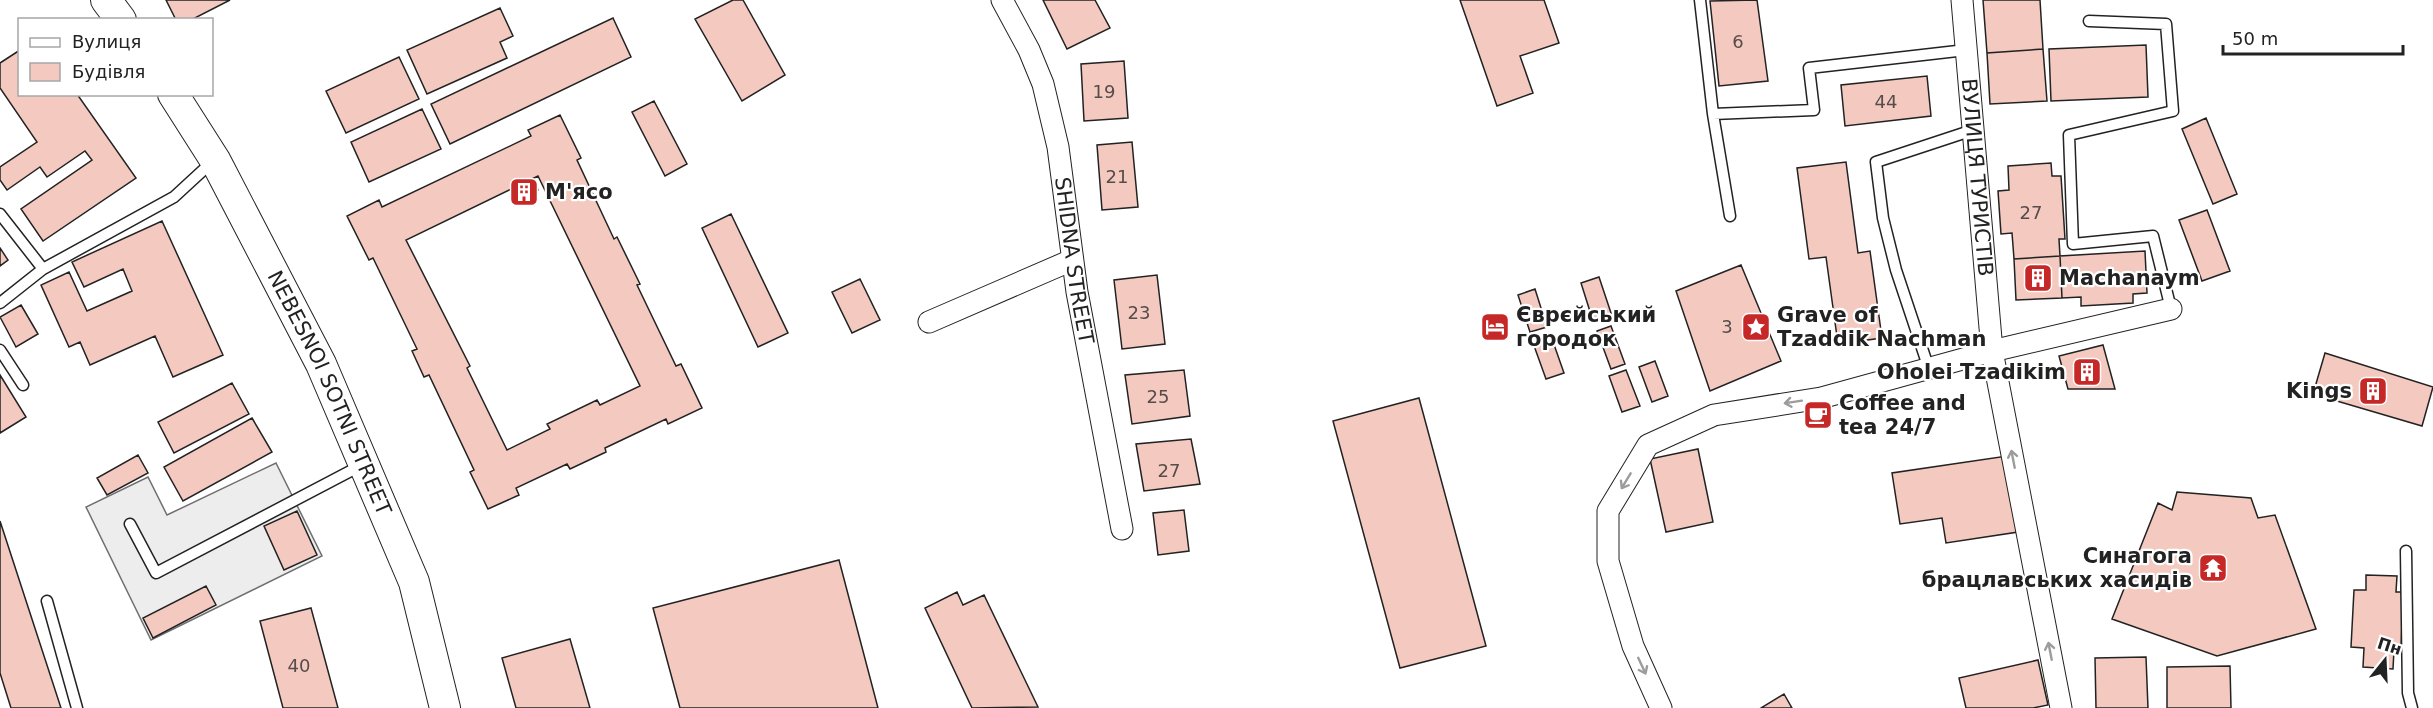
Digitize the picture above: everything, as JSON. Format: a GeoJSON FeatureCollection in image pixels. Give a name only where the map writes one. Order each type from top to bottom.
{"type":"FeatureCollection","features":[{"type":"Feature","properties":{"kind":"main road"},"geometry":{"type":"LineString","coordinates":[[106,0],[120,18]]}},
{"type":"Feature","properties":{"kind":"main road","name":"NEBESNOI SOTNI STREET"},"geometry":{"type":"LineString","coordinates":[[173,96],[215,160],[321,364],[414,582],[445,708]]}},
{"type":"Feature","properties":{"kind":"street","name":"SHIDNA STREET"},"geometry":{"type":"LineString","coordinates":[[1002,0],[1029,50],[1043,84],[1058,147],[1072,260],[1122,529]]}},
{"type":"Feature","properties":{"kind":"street","name":"ВУЛИЦЯ ТУРИСТІВ"},"geometry":{"type":"LineString","coordinates":[[1962,0],[1992,351],[2061,708]]}},
{"type":"Feature","properties":{"kind":"street"},"geometry":{"type":"LineString","coordinates":[[928,322],[1072,260]]}},
{"type":"Feature","properties":{"kind":"street"},"geometry":{"type":"LineString","coordinates":[[1661,708],[1632,646],[1608,561],[1608,511],[1648,445],[1714,415],[1821,398],[1992,351],[2171,309]]}},
{"type":"Feature","properties":{"kind":"lane"},"geometry":{"type":"LineString","coordinates":[[1700,0],[1713,114],[1730,216]]}},
{"type":"Feature","properties":{"kind":"lane"},"geometry":{"type":"LineString","coordinates":[[2089,21],[2166,24],[2173,111],[2069,135],[2073,244],[2153,236],[2171,309]]}},
{"type":"Feature","properties":{"kind":"lane"},"geometry":{"type":"LineString","coordinates":[[1713,114],[1814,110],[1809,68],[1966,50]]}},
{"type":"Feature","properties":{"kind":"lane"},"geometry":{"type":"LineString","coordinates":[[1929,369],[1896,270],[1882,218],[1876,162],[1973,130]]}},
{"type":"Feature","properties":{"kind":"lane"},"geometry":{"type":"LineString","coordinates":[[0,303],[43,269],[174,197],[215,160]]}},
{"type":"Feature","properties":{"kind":"lane"},"geometry":{"type":"LineString","coordinates":[[0,214],[43,269]]}},
{"type":"Feature","properties":{"kind":"lane"},"geometry":{"type":"LineString","coordinates":[[0,350],[23,385]]}},
{"type":"Feature","properties":{"kind":"lane"},"geometry":{"type":"LineString","coordinates":[[130,524],[156,573],[364,463]]}},
{"type":"Feature","properties":{"kind":"lane"},"geometry":{"type":"LineString","coordinates":[[2406,551],[2408,693],[2412,708]]}},
{"type":"Feature","properties":{"kind":"lane"},"geometry":{"type":"LineString","coordinates":[[47,601],[77,708]]}},
{"type":"Feature","properties":{"kind":"shaded area"},"geometry":{"type":"Polygon","coordinates":[[[276,463],[322,556],[151,640],[86,507],[148,477],[167,515],[276,463]]]}},
{"type":"Feature","properties":{"kind":"building"},"geometry":{"type":"Polygon","coordinates":[[[166,0],[230,0],[195,18],[175,18],[166,0]]]}},
{"type":"Feature","properties":{"kind":"building"},"geometry":{"type":"Polygon","coordinates":[[[733,0],[743,0],[785,75],[742,101],[695,19],[733,0]]]}},
{"type":"Feature","properties":{"kind":"building"},"geometry":{"type":"Polygon","coordinates":[[[1043,0],[1095,0],[1110,28],[1067,49],[1043,0]]]}},
{"type":"Feature","properties":{"kind":"building"},"geometry":{"type":"Polygon","coordinates":[[[1460,0],[1544,0],[1559,43],[1520,56],[1533,93],[1497,106],[1460,0]]]}},
{"type":"Feature","properties":{"kind":"building"},"geometry":{"type":"Polygon","coordinates":[[[1757,0],[1768,81],[1719,86],[1710,1],[1757,0]]]}},
{"type":"Feature","properties":{"kind":"building"},"geometry":{"type":"Polygon","coordinates":[[[1983,0],[2040,0],[2043,49],[1987,53],[1983,0]]]}},
{"type":"Feature","properties":{"kind":"building"},"geometry":{"type":"Polygon","coordinates":[[[500,8],[513,36],[500,42],[507,58],[427,94],[407,50],[500,8]]]}},
{"type":"Feature","properties":{"kind":"building"},"geometry":{"type":"Polygon","coordinates":[[[613,18],[631,57],[450,144],[431,104],[613,18]]]}},
{"type":"Feature","properties":{"kind":"building"},"geometry":{"type":"Polygon","coordinates":[[[2146,45],[2148,97],[2051,101],[2049,49],[2146,45]]]}},
{"type":"Feature","properties":{"kind":"building"},"geometry":{"type":"Polygon","coordinates":[[[2043,49],[2047,101],[1990,104],[1987,53],[2043,49]]]}},
{"type":"Feature","properties":{"kind":"building"},"geometry":{"type":"Polygon","coordinates":[[[18,51],[18,96],[78,96],[136,178],[43,241],[21,209],[92,160],[85,151],[47,177],[40,167],[7,190],[0,180],[0,167],[37,142],[0,88],[0,63],[18,51]]]}},
{"type":"Feature","properties":{"kind":"building"},"geometry":{"type":"Polygon","coordinates":[[[399,57],[419,99],[346,133],[326,91],[399,57]]]}},
{"type":"Feature","properties":{"kind":"building"},"geometry":{"type":"Polygon","coordinates":[[[1124,61],[1128,118],[1084,121],[1081,64],[1124,61]]]}},
{"type":"Feature","properties":{"kind":"building"},"geometry":{"type":"Polygon","coordinates":[[[1927,76],[1931,116],[1845,126],[1841,85],[1927,76]]]}},
{"type":"Feature","properties":{"kind":"building"},"geometry":{"type":"Polygon","coordinates":[[[654,101],[687,164],[665,176],[632,112],[654,101]]]}},
{"type":"Feature","properties":{"kind":"building"},"geometry":{"type":"Polygon","coordinates":[[[422,109],[441,149],[369,182],[351,142],[422,109]]]}},
{"type":"Feature","properties":{"kind":"building"},"geometry":{"type":"Polygon","coordinates":[[[560,115],[581,158],[577,160],[614,239],[617,237],[640,284],[637,285],[676,366],[681,364],[702,408],[668,424],[666,419],[605,448],[606,452],[570,469],[567,464],[516,488],[519,495],[488,509],[470,472],[474,470],[429,375],[424,377],[412,351],[417,349],[373,258],[369,260],[347,216],[379,200],[382,207],[531,136],[528,130],[560,115]],[[538,176],[406,240],[470,366],[467,368],[507,450],[550,429],[547,424],[597,400],[600,405],[640,386],[538,176]]]}},
{"type":"Feature","properties":{"kind":"building"},"geometry":{"type":"Polygon","coordinates":[[[2206,118],[2237,194],[2213,204],[2182,129],[2206,118]]]}},
{"type":"Feature","properties":{"kind":"building"},"geometry":{"type":"Polygon","coordinates":[[[1132,142],[1138,207],[1102,210],[1097,145],[1132,142]]]}},
{"type":"Feature","properties":{"kind":"building"},"geometry":{"type":"Polygon","coordinates":[[[1846,162],[1858,253],[1870,251],[1882,338],[1838,344],[1826,257],[1809,259],[1797,168],[1846,162]]]}},
{"type":"Feature","properties":{"kind":"building"},"geometry":{"type":"Polygon","coordinates":[[[2051,163],[2052,176],[2061,176],[2065,239],[2059,239],[2060,256],[2014,259],[2012,233],[2001,234],[1998,191],[2009,190],[2008,166],[2051,163]]]}},
{"type":"Feature","properties":{"kind":"building","name":"М'ясо"},"geometry":{"type":"Polygon","coordinates":[[[535,183],[538,190],[514,202],[511,194],[535,183]]]}},
{"type":"Feature","properties":{"kind":"building"},"geometry":{"type":"Polygon","coordinates":[[[2207,210],[2230,271],[2202,281],[2179,220],[2207,210]]]}},
{"type":"Feature","properties":{"kind":"building"},"geometry":{"type":"Polygon","coordinates":[[[731,214],[788,333],[758,347],[702,228],[731,214]]]}},
{"type":"Feature","properties":{"kind":"building"},"geometry":{"type":"Polygon","coordinates":[[[162,221],[223,355],[173,377],[155,336],[90,365],[80,342],[69,347],[41,285],[69,272],[87,311],[132,291],[123,269],[84,287],[72,262],[162,221]]]}},
{"type":"Feature","properties":{"kind":"building"},"geometry":{"type":"Polygon","coordinates":[[[0,248],[8,260],[0,266],[0,248]]]}},
{"type":"Feature","properties":{"kind":"building"},"geometry":{"type":"Polygon","coordinates":[[[2145,251],[2147,293],[2133,294],[2133,303],[2081,306],[2081,297],[2062,298],[2060,256],[2145,251]]]}},
{"type":"Feature","properties":{"kind":"building","name":"Machanaym"},"geometry":{"type":"Polygon","coordinates":[[[2060,256],[2062,298],[2016,300],[2014,259],[2060,256]]]}},
{"type":"Feature","properties":{"kind":"building"},"geometry":{"type":"Polygon","coordinates":[[[1741,265],[1781,361],[1710,391],[1676,291],[1741,265]]]}},
{"type":"Feature","properties":{"kind":"building"},"geometry":{"type":"Polygon","coordinates":[[[1157,275],[1165,344],[1122,349],[1114,280],[1157,275]]]}},
{"type":"Feature","properties":{"kind":"building"},"geometry":{"type":"Polygon","coordinates":[[[1599,277],[1612,316],[1593,321],[1581,283],[1599,277]]]}},
{"type":"Feature","properties":{"kind":"building"},"geometry":{"type":"Polygon","coordinates":[[[860,279],[880,320],[852,333],[832,292],[860,279]]]}},
{"type":"Feature","properties":{"kind":"building"},"geometry":{"type":"Polygon","coordinates":[[[1535,289],[1547,327],[1530,332],[1518,295],[1535,289]]]}},
{"type":"Feature","properties":{"kind":"building"},"geometry":{"type":"Polygon","coordinates":[[[21,305],[38,334],[16,347],[0,317],[21,305]]]}},
{"type":"Feature","properties":{"kind":"building"},"geometry":{"type":"Polygon","coordinates":[[[1611,326],[1625,364],[1611,369],[1597,331],[1611,326]]]}},
{"type":"Feature","properties":{"kind":"building"},"geometry":{"type":"Polygon","coordinates":[[[1551,336],[1564,373],[1546,379],[1533,343],[1551,336]]]}},
{"type":"Feature","properties":{"kind":"building","name":"Oholei Tzadikim"},"geometry":{"type":"Polygon","coordinates":[[[2103,345],[2115,389],[2068,389],[2059,356],[2103,345]]]}},
{"type":"Feature","properties":{"kind":"building","name":"Kings"},"geometry":{"type":"Polygon","coordinates":[[[2325,353],[2433,387],[2422,426],[2313,394],[2325,353]]]}},
{"type":"Feature","properties":{"kind":"building"},"geometry":{"type":"Polygon","coordinates":[[[1655,361],[1668,396],[1652,402],[1639,367],[1655,361]]]}},
{"type":"Feature","properties":{"kind":"building"},"geometry":{"type":"Polygon","coordinates":[[[1184,370],[1190,416],[1132,424],[1125,375],[1184,370]]]}},
{"type":"Feature","properties":{"kind":"building"},"geometry":{"type":"Polygon","coordinates":[[[1626,370],[1640,406],[1622,412],[1609,376],[1626,370]]]}},
{"type":"Feature","properties":{"kind":"building"},"geometry":{"type":"Polygon","coordinates":[[[0,375],[26,417],[0,433],[0,375]]]}},
{"type":"Feature","properties":{"kind":"building"},"geometry":{"type":"Polygon","coordinates":[[[232,383],[249,414],[174,453],[158,422],[232,383]]]}},
{"type":"Feature","properties":{"kind":"building"},"geometry":{"type":"Polygon","coordinates":[[[1419,398],[1486,646],[1400,668],[1333,421],[1419,398]]]}},
{"type":"Feature","properties":{"kind":"building"},"geometry":{"type":"Polygon","coordinates":[[[252,418],[272,452],[183,501],[164,467],[252,418]]]}},
{"type":"Feature","properties":{"kind":"building"},"geometry":{"type":"Polygon","coordinates":[[[1191,439],[1200,484],[1144,491],[1136,444],[1191,439]]]}},
{"type":"Feature","properties":{"kind":"building"},"geometry":{"type":"Polygon","coordinates":[[[1698,449],[1713,522],[1666,532],[1650,459],[1698,449]]]}},
{"type":"Feature","properties":{"kind":"building"},"geometry":{"type":"Polygon","coordinates":[[[138,455],[148,473],[107,495],[97,478],[138,455]]]}},
{"type":"Feature","properties":{"kind":"building"},"geometry":{"type":"Polygon","coordinates":[[[2007,456],[2018,532],[1946,543],[1942,518],[1900,524],[1892,473],[2007,456]]]}},
{"type":"Feature","properties":{"kind":"building","name":"Синагога брацлавських хасидів"},"geometry":{"type":"Polygon","coordinates":[[[2177,492],[2251,498],[2258,518],[2275,515],[2316,629],[2217,656],[2112,619],[2158,503],[2172,510],[2177,492]]]}},
{"type":"Feature","properties":{"kind":"building"},"geometry":{"type":"Polygon","coordinates":[[[1184,510],[1189,551],[1158,555],[1153,513],[1184,510]]]}},
{"type":"Feature","properties":{"kind":"building"},"geometry":{"type":"Polygon","coordinates":[[[297,511],[317,555],[284,570],[264,526],[297,511]]]}},
{"type":"Feature","properties":{"kind":"building"},"geometry":{"type":"Polygon","coordinates":[[[0,521],[61,708],[11,708],[0,673],[0,521]]]}},
{"type":"Feature","properties":{"kind":"building"},"geometry":{"type":"Polygon","coordinates":[[[839,560],[878,708],[680,708],[653,608],[839,560]]]}},
{"type":"Feature","properties":{"kind":"building"},"geometry":{"type":"Polygon","coordinates":[[[2366,575],[2397,576],[2396,592],[2403,592],[2401,650],[2394,650],[2393,669],[2363,667],[2364,648],[2351,647],[2354,590],[2366,590],[2366,575]]]}},
{"type":"Feature","properties":{"kind":"building"},"geometry":{"type":"Polygon","coordinates":[[[206,586],[216,605],[153,638],[143,618],[206,586]]]}},
{"type":"Feature","properties":{"kind":"building"},"geometry":{"type":"Polygon","coordinates":[[[957,592],[963,605],[984,595],[1038,707],[972,708],[925,608],[957,592]]]}},
{"type":"Feature","properties":{"kind":"building"},"geometry":{"type":"Polygon","coordinates":[[[311,608],[338,708],[283,708],[260,621],[311,608]]]}},
{"type":"Feature","properties":{"kind":"building"},"geometry":{"type":"Polygon","coordinates":[[[570,639],[590,708],[516,708],[502,658],[570,639]]]}},
{"type":"Feature","properties":{"kind":"building"},"geometry":{"type":"Polygon","coordinates":[[[2146,657],[2148,708],[2096,708],[2095,658],[2146,657]]]}},
{"type":"Feature","properties":{"kind":"building"},"geometry":{"type":"Polygon","coordinates":[[[2038,660],[2048,705],[2033,708],[1966,708],[1959,678],[2038,660]]]}},
{"type":"Feature","properties":{"kind":"building"},"geometry":{"type":"Polygon","coordinates":[[[2230,666],[2231,708],[2167,708],[2167,667],[2230,666]]]}},
{"type":"Feature","properties":{"kind":"building"},"geometry":{"type":"Polygon","coordinates":[[[1784,694],[1792,708],[1761,708],[1784,694]]]}},
{"type":"Feature","properties":{"kind":"place","name":"М'ясо"},"geometry":{"type":"Point","coordinates":[524,192]}},
{"type":"Feature","properties":{"kind":"place","name":"Machanaym"},"geometry":{"type":"Point","coordinates":[2038,278]}},
{"type":"Feature","properties":{"kind":"place","name":"Єврєйський городок"},"geometry":{"type":"Point","coordinates":[1495,327]}},
{"type":"Feature","properties":{"kind":"place","name":"Grave of Tzaddik Nachman"},"geometry":{"type":"Point","coordinates":[1756,327]}},
{"type":"Feature","properties":{"kind":"place","name":"Oholei Tzadikim"},"geometry":{"type":"Point","coordinates":[2087,372]}},
{"type":"Feature","properties":{"kind":"place","name":"Kings"},"geometry":{"type":"Point","coordinates":[2373,391]}},
{"type":"Feature","properties":{"kind":"place","name":"Coffee and tea 24/7"},"geometry":{"type":"Point","coordinates":[1818,415]}},
{"type":"Feature","properties":{"kind":"place","name":"Синагога брацлавських хасидів"},"geometry":{"type":"Point","coordinates":[2213,568]}}]}
